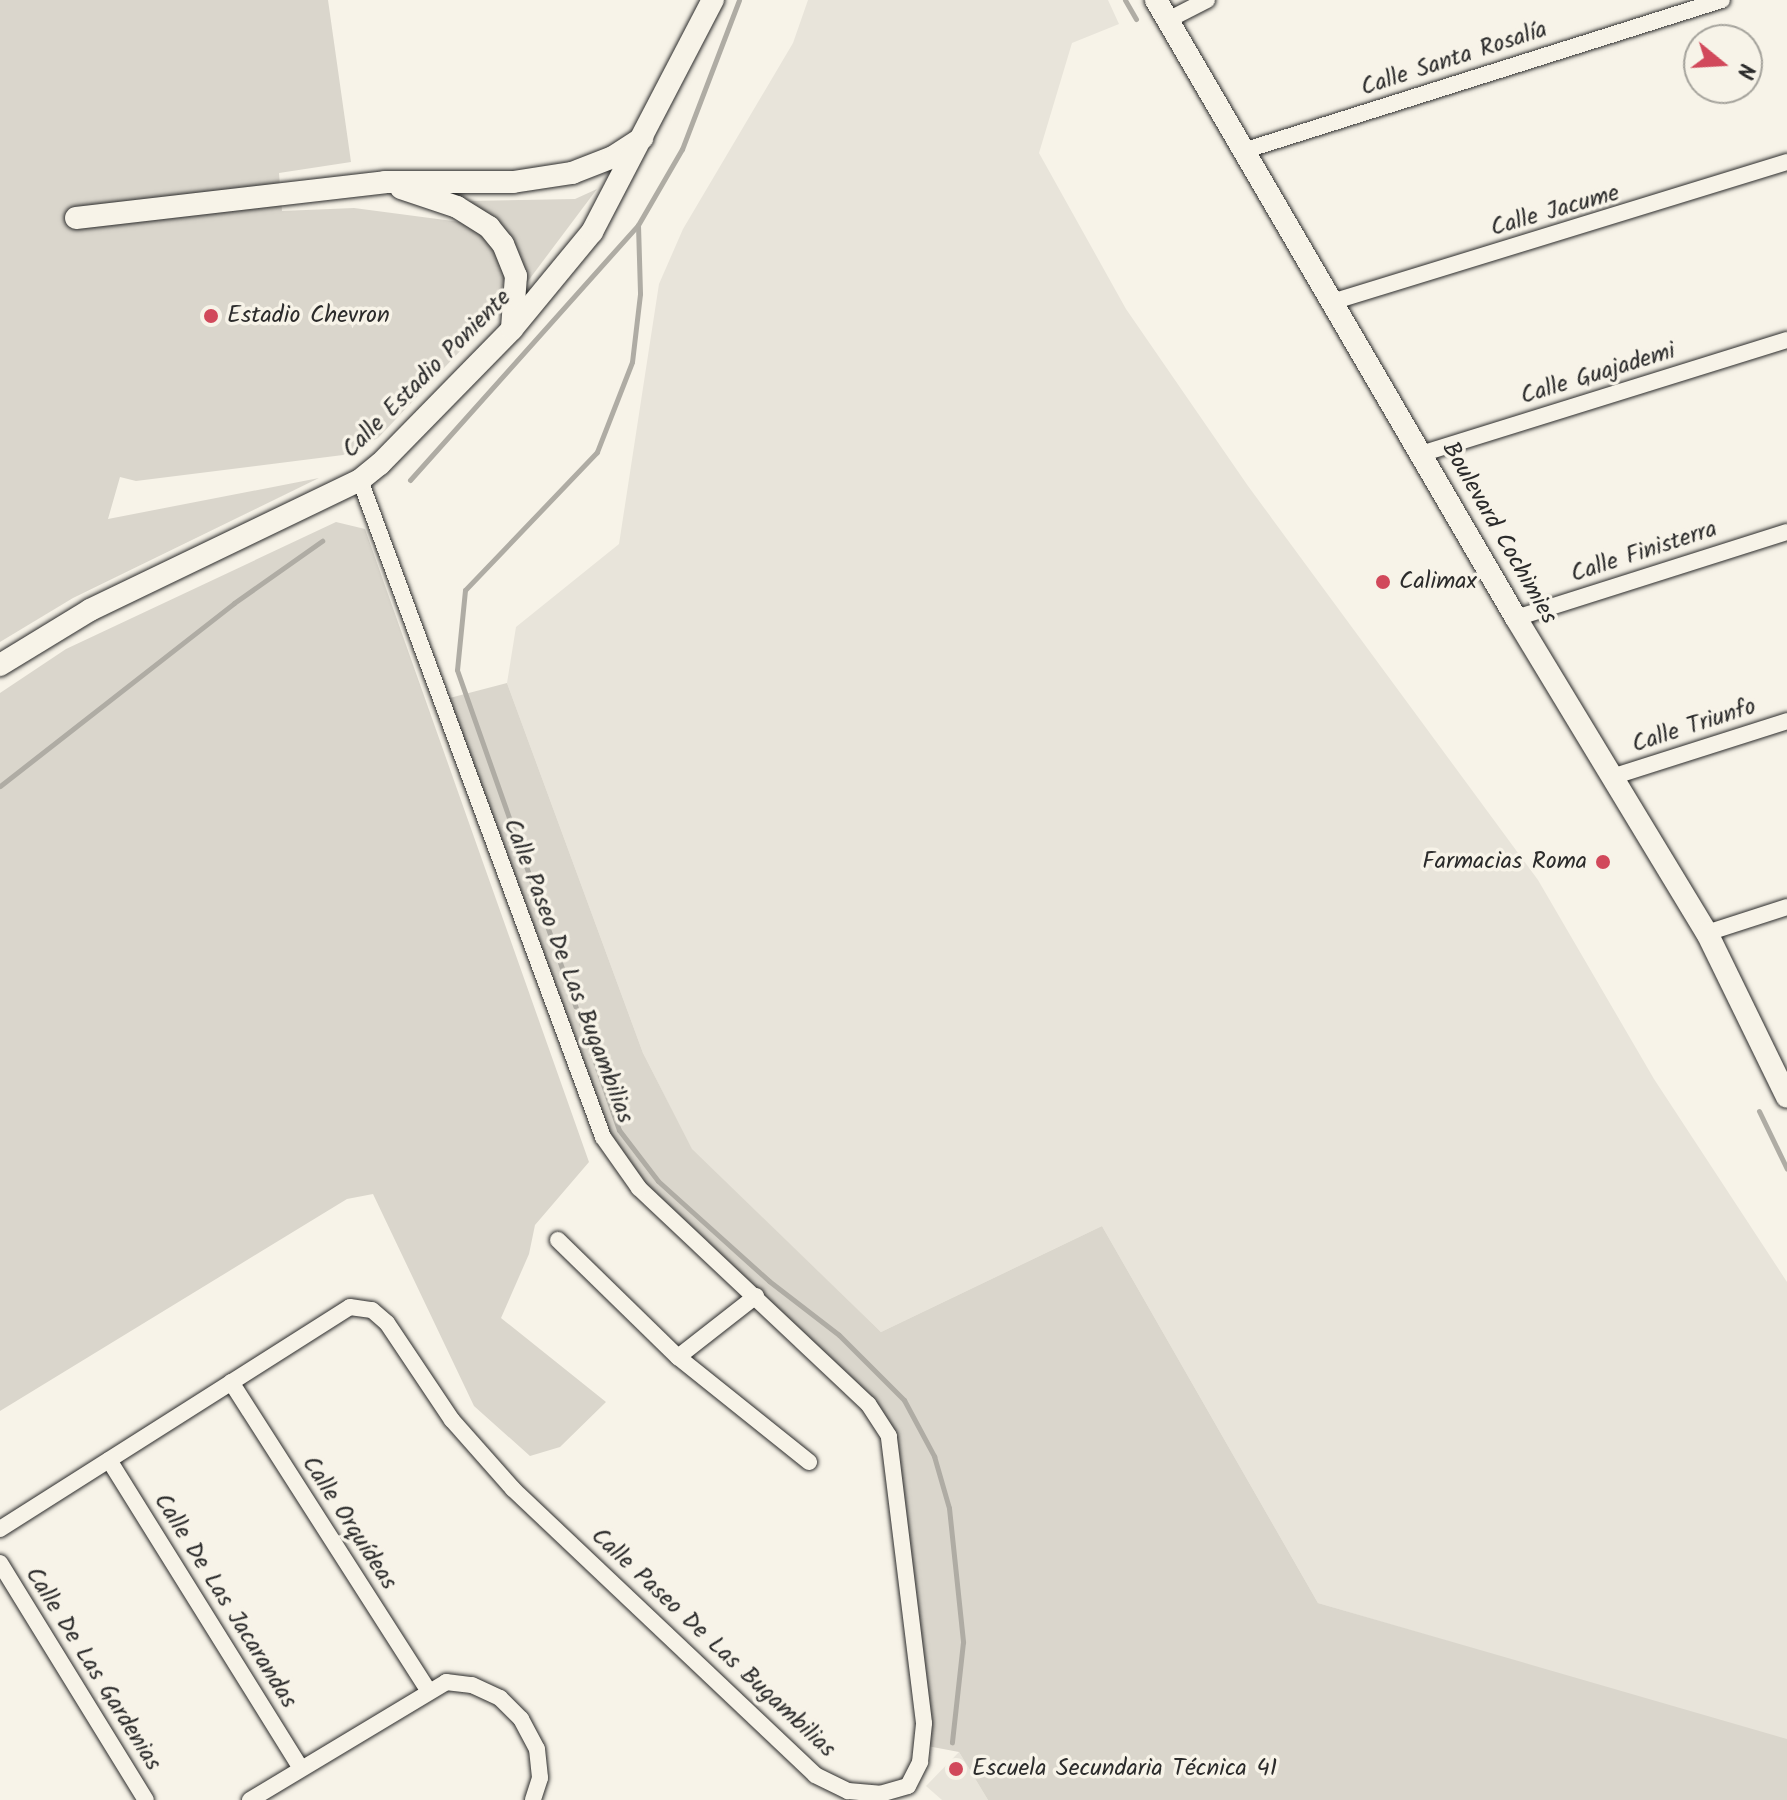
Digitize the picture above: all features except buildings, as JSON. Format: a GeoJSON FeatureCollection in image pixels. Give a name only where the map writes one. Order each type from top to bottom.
{"type":"FeatureCollection","features":[{"type":"Feature","properties":{"kind":"street","name":"Calle Estadio Poniente"},"geometry":{"type":"LineString","coordinates":[[0,665],[90,610],[360,480],[512,329],[592,232],[647,135],[713,0]]}},
{"type":"Feature","properties":{"kind":"street","name":"Boulevard Cochimies"},"geometry":{"type":"LineString","coordinates":[[1156,0],[1424,453],[1516,618],[1615,776],[1707,933],[1784,1084]]}},
{"type":"Feature","properties":{"kind":"street"},"geometry":{"type":"LineString","coordinates":[[1166,21],[1207,0]]}},
{"type":"Feature","properties":{"kind":"street","name":"Calle Santa Rosalía"},"geometry":{"type":"LineString","coordinates":[[1246,150],[1722,0]]}},
{"type":"Feature","properties":{"kind":"street"},"geometry":{"type":"LineString","coordinates":[[76,218],[385,182],[513,182],[572,173],[613,157],[647,135]]}},
{"type":"Feature","properties":{"kind":"street","name":"Calle Jacume"},"geometry":{"type":"LineString","coordinates":[[1335,301],[1787,162]]}},
{"type":"Feature","properties":{"kind":"street"},"geometry":{"type":"LineString","coordinates":[[385,182],[457,207],[489,227],[516,276],[512,329]]}},
{"type":"Feature","properties":{"kind":"street","name":"Calle Guajademi"},"geometry":{"type":"LineString","coordinates":[[1424,453],[1787,340]]}},
{"type":"Feature","properties":{"kind":"street","name":"Calle Paseo De Las Bugambilias"},"geometry":{"type":"LineString","coordinates":[[0,1529],[350,1307],[372,1310],[387,1323],[452,1420],[513,1489],[815,1775],[848,1791],[880,1794],[908,1786],[920,1762],[924,1723],[889,1436],[868,1404],[639,1188],[603,1137],[360,480]]}},
{"type":"Feature","properties":{"kind":"street","name":"Calle Finisterra"},"geometry":{"type":"LineString","coordinates":[[1516,618],[1787,532]]}},
{"type":"Feature","properties":{"kind":"street","name":"Calle Triunfo"},"geometry":{"type":"LineString","coordinates":[[1615,776],[1787,721]]}},
{"type":"Feature","properties":{"kind":"street"},"geometry":{"type":"LineString","coordinates":[[1707,933],[1787,907]]}},
{"type":"Feature","properties":{"kind":"street"},"geometry":{"type":"LineString","coordinates":[[558,1240],[678,1357],[809,1462]]}},
{"type":"Feature","properties":{"kind":"street"},"geometry":{"type":"LineString","coordinates":[[678,1357],[756,1296]]}},
{"type":"Feature","properties":{"kind":"street","name":"Calle Orquídeas"},"geometry":{"type":"LineString","coordinates":[[231,1382],[427,1689]]}},
{"type":"Feature","properties":{"kind":"street","name":"Calle De Las Jacarandas"},"geometry":{"type":"LineString","coordinates":[[109,1460],[301,1768]]}},
{"type":"Feature","properties":{"kind":"street","name":"Calle De Las Gardenias"},"geometry":{"type":"LineString","coordinates":[[0,1563],[146,1800]]}},
{"type":"Feature","properties":{"kind":"street"},"geometry":{"type":"LineString","coordinates":[[250,1800],[427,1689],[446,1682],[472,1685],[500,1698],[521,1719],[537,1749],[540,1778],[533,1800]]}},
{"type":"Feature","properties":{"kind":"shaded area","name":"Estadio Chevron"},"geometry":{"type":"Polygon","coordinates":[[[0,0],[328,0],[351,162],[279,173],[282,211],[354,208],[468,223],[488,239],[506,273],[495,314],[378,438],[343,455],[136,481],[120,477],[108,519],[319,478],[73,598],[0,642],[0,0]]]}},
{"type":"Feature","properties":{"kind":"shaded area"},"geometry":{"type":"Polygon","coordinates":[[[808,0],[1108,0],[1119,24],[1072,43],[1039,153],[1126,309],[1248,486],[1538,880],[1654,1079],[1787,1282],[1787,1741],[1318,1603],[1102,1226],[881,1332],[692,1150],[643,1053],[507,683],[516,627],[619,544],[659,284],[683,229],[793,43],[808,0]]]}},
{"type":"Feature","properties":{"kind":"shaded area"},"geometry":{"type":"Polygon","coordinates":[[[597,189],[525,285],[467,201],[575,199],[597,189]]]}},
{"type":"Feature","properties":{"kind":"shaded area"},"geometry":{"type":"Polygon","coordinates":[[[336,522],[365,529],[589,1162],[535,1225],[529,1254],[501,1318],[606,1402],[560,1447],[530,1456],[474,1406],[373,1194],[347,1199],[0,1411],[0,693],[66,649],[336,522]]]}},
{"type":"Feature","properties":{"kind":"shaded area"},"geometry":{"type":"Polygon","coordinates":[[[507,683],[643,1053],[692,1149],[881,1332],[1102,1226],[1318,1603],[1787,1739],[1787,1800],[988,1800],[959,1752],[922,1745],[889,1436],[639,1188],[603,1137],[442,700],[507,683]]]}},
{"type":"Feature","properties":{"kind":"shaded area","name":"Escuela Secundaria Técnica 41"},"geometry":{"type":"Polygon","coordinates":[[[959,1752],[988,1800],[942,1800],[926,1786],[959,1752]]]}},
{"type":"Feature","properties":{"kind":"waterway"},"geometry":{"type":"LineString","coordinates":[[739,0],[682,149],[638,225],[640,294],[632,362],[597,452],[465,590],[457,670],[619,1130],[658,1181],[769,1281],[839,1335],[904,1400],[934,1456],[949,1508],[963,1642],[952,1742]]}},
{"type":"Feature","properties":{"kind":"waterway"},"geometry":{"type":"LineString","coordinates":[[1125,0],[1136,19]]}},
{"type":"Feature","properties":{"kind":"waterway"},"geometry":{"type":"LineString","coordinates":[[410,480],[638,225]]}},
{"type":"Feature","properties":{"kind":"waterway"},"geometry":{"type":"LineString","coordinates":[[0,786],[234,603],[322,541]]}},
{"type":"Feature","properties":{"kind":"waterway"},"geometry":{"type":"LineString","coordinates":[[1759,1111],[1787,1169]]}},
{"type":"Feature","properties":{"kind":"place","name":"Estadio Chevron"},"geometry":{"type":"Point","coordinates":[211,316]}},
{"type":"Feature","properties":{"kind":"place","name":"Calimax"},"geometry":{"type":"Point","coordinates":[1383,582]}},
{"type":"Feature","properties":{"kind":"place","name":"Farmacias Roma"},"geometry":{"type":"Point","coordinates":[1603,862]}},
{"type":"Feature","properties":{"kind":"place","name":"Escuela Secundaria Técnica 41"},"geometry":{"type":"Point","coordinates":[956,1769]}}]}
